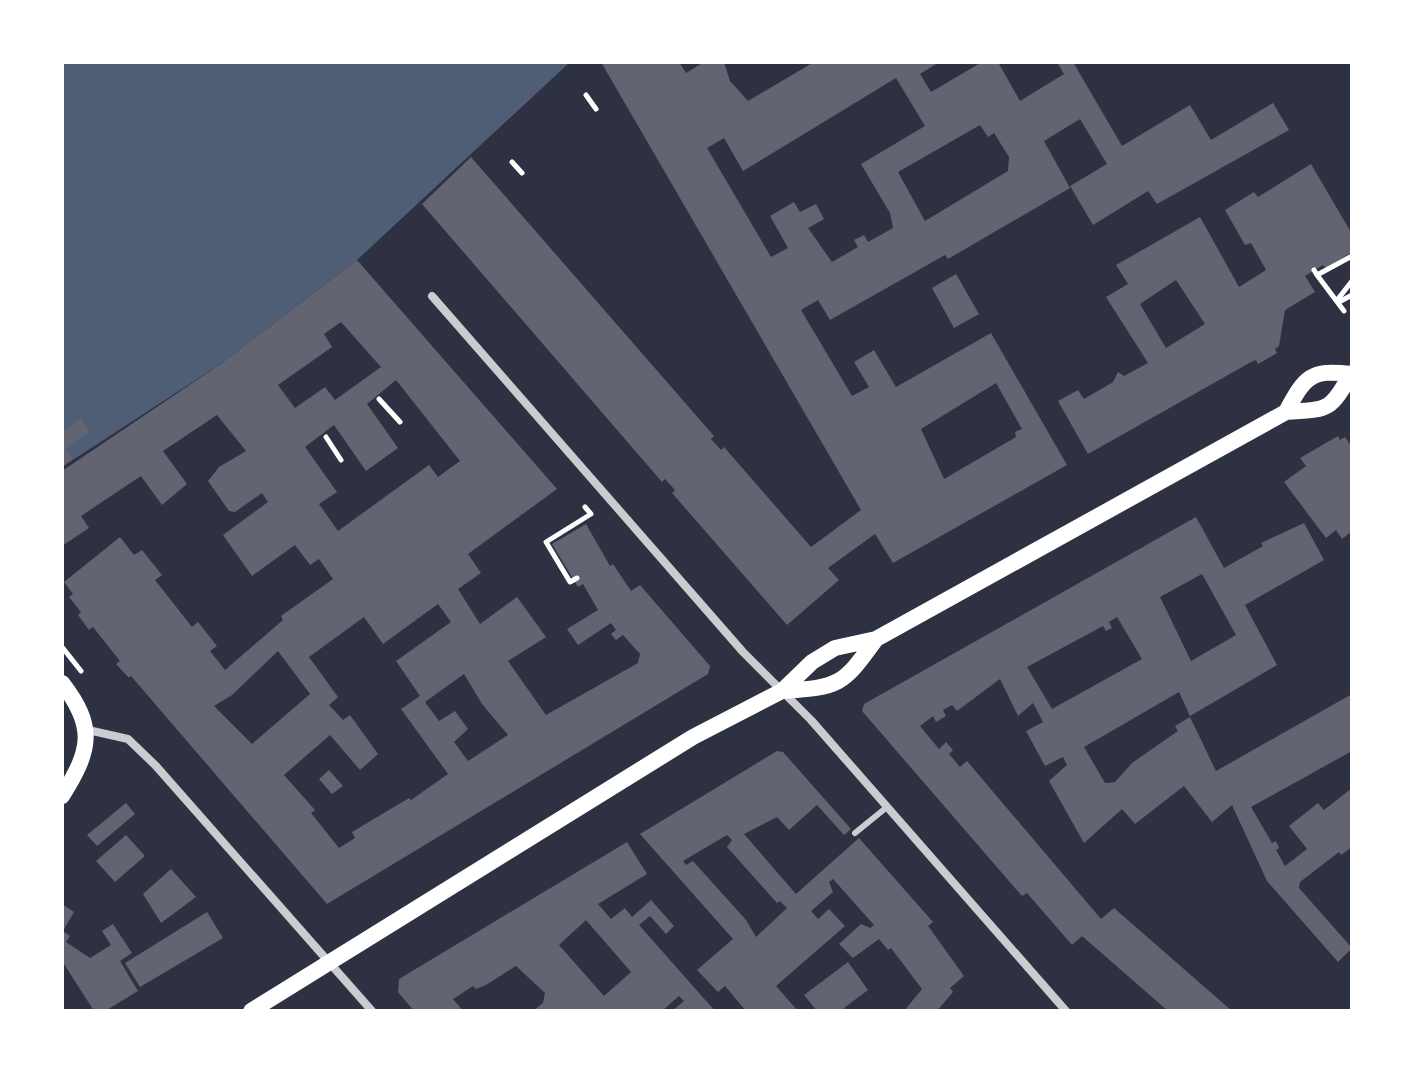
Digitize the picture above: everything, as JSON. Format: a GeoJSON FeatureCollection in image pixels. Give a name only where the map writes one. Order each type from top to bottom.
{"type":"FeatureCollection","features":[{"type":"Feature","properties":{"kind":"main road"},"geometry":{"type":"LineString","coordinates":[[251,1011],[693,737],[782,691],[812,662],[835,648],[876,639],[1286,412],[1321,410],[1339,400],[1352,374],[1323,370],[1313,375],[1304,381],[1286,412]]}},
{"type":"Feature","properties":{"kind":"main road"},"geometry":{"type":"LineString","coordinates":[[782,691],[832,686],[850,675],[876,639]]}},
{"type":"Feature","properties":{"kind":"main road"},"geometry":{"type":"LineString","coordinates":[[62,683],[82,712],[88,730],[83,755],[62,796]]}},
{"type":"Feature","properties":{"kind":"street"},"geometry":{"type":"LineString","coordinates":[[432,296],[743,652],[887,807],[1066,1011]]}},
{"type":"Feature","properties":{"kind":"street"},"geometry":{"type":"LineString","coordinates":[[88,730],[128,739],[156,766],[327,964],[372,1011]]}},
{"type":"Feature","properties":{"kind":"lane"},"geometry":{"type":"LineString","coordinates":[[855,833],[887,807]]}},
{"type":"Feature","properties":{"kind":"path"},"geometry":{"type":"LineString","coordinates":[[586,95],[596,109]]}},
{"type":"Feature","properties":{"kind":"path"},"geometry":{"type":"LineString","coordinates":[[512,162],[522,173]]}},
{"type":"Feature","properties":{"kind":"path"},"geometry":{"type":"LineString","coordinates":[[1344,311],[1315,273],[1352,256]]}},
{"type":"Feature","properties":{"kind":"path"},"geometry":{"type":"LineString","coordinates":[[1338,301],[1352,281]]}},
{"type":"Feature","properties":{"kind":"path"},"geometry":{"type":"LineString","coordinates":[[1338,301],[1352,295]]}},
{"type":"Feature","properties":{"kind":"path"},"geometry":{"type":"LineString","coordinates":[[379,399],[400,422]]}},
{"type":"Feature","properties":{"kind":"path"},"geometry":{"type":"LineString","coordinates":[[326,437],[341,460]]}},
{"type":"Feature","properties":{"kind":"path"},"geometry":{"type":"LineString","coordinates":[[577,578],[570,582],[546,542],[591,514],[585,507]]}},
{"type":"Feature","properties":{"kind":"water"},"geometry":{"type":"Polygon","coordinates":[[[62,62],[570,62],[357,260],[222,363],[62,467],[62,62]]]}},
{"type":"Feature","properties":{"kind":"building"},"geometry":{"type":"Polygon","coordinates":[[[601,62],[679,62],[686,73],[704,62],[724,62],[730,81],[748,101],[814,62],[935,62],[920,74],[931,92],[982,62],[998,62],[1020,101],[1064,74],[1057,62],[1073,62],[1122,146],[1190,105],[1211,140],[1273,103],[1289,130],[1157,204],[1148,191],[1093,225],[1070,186],[1107,164],[1080,119],[1044,141],[1070,188],[948,259],[945,255],[830,320],[818,300],[801,310],[852,396],[869,387],[854,362],[874,350],[896,387],[991,333],[1067,465],[893,563],[875,534],[828,568],[839,580],[787,625],[672,493],[675,490],[665,479],[662,482],[422,204],[471,157],[714,436],[711,439],[721,450],[724,447],[811,547],[861,510],[601,62]],[[896,78],[743,171],[724,138],[707,148],[771,257],[788,248],[770,216],[794,202],[800,212],[816,204],[824,219],[808,228],[832,262],[858,247],[854,240],[864,235],[868,242],[893,228],[890,213],[861,164],[925,126],[896,78]],[[980,125],[898,172],[925,221],[1008,171],[1009,157],[994,133],[988,137],[980,125]],[[996,383],[921,429],[944,479],[1016,437],[1015,432],[1022,429],[996,383]]]}},
{"type":"Feature","properties":{"kind":"building"},"geometry":{"type":"Polygon","coordinates":[[[1311,164],[1352,234],[1352,252],[1326,268],[1323,265],[1305,276],[1315,292],[1285,310],[1279,346],[1275,349],[1277,353],[1258,364],[1256,360],[1251,362],[1088,454],[1058,401],[1078,390],[1084,399],[1113,382],[1118,372],[1124,376],[1148,363],[1106,297],[1128,284],[1116,265],[1200,217],[1239,287],[1266,270],[1251,243],[1245,245],[1225,210],[1254,192],[1258,197],[1311,164]],[[1176,280],[1140,304],[1166,348],[1205,324],[1176,280]]]}},
{"type":"Feature","properties":{"kind":"building"},"geometry":{"type":"Polygon","coordinates":[[[357,260],[557,489],[468,554],[481,573],[458,589],[480,624],[517,597],[546,637],[508,661],[546,715],[638,663],[640,654],[623,635],[616,640],[611,634],[616,630],[611,623],[578,645],[567,629],[598,610],[583,584],[578,587],[552,544],[586,524],[610,566],[613,564],[631,591],[640,585],[710,666],[708,674],[327,904],[131,676],[129,678],[116,664],[120,661],[93,627],[89,630],[78,615],[81,612],[69,597],[73,594],[64,582],[120,537],[134,555],[142,550],[162,575],[155,580],[192,627],[198,622],[217,646],[210,651],[225,670],[283,620],[281,616],[333,579],[319,559],[310,565],[295,545],[252,576],[223,535],[268,502],[262,493],[235,512],[229,511],[208,481],[219,467],[246,451],[217,415],[163,451],[187,484],[162,505],[141,476],[81,516],[89,528],[62,546],[62,471],[222,363],[357,260]],[[341,322],[324,334],[332,347],[278,385],[295,408],[325,387],[335,400],[381,367],[341,322]],[[396,380],[367,404],[398,448],[366,471],[334,425],[305,447],[337,492],[319,504],[338,531],[429,465],[438,477],[460,461],[396,380]],[[438,604],[383,644],[364,617],[309,657],[338,697],[329,705],[343,720],[350,715],[378,754],[360,770],[330,735],[284,775],[315,810],[311,813],[339,848],[355,838],[352,832],[409,798],[411,800],[448,774],[401,709],[420,696],[396,661],[451,622],[438,604]],[[278,651],[232,695],[214,706],[252,744],[310,694],[278,651]],[[464,674],[425,702],[439,721],[455,711],[468,729],[454,742],[468,761],[508,735],[482,704],[464,674]]]}},
{"type":"Feature","properties":{"kind":"building"},"geometry":{"type":"Polygon","coordinates":[[[956,274],[979,314],[954,328],[932,288],[956,274]]]}},
{"type":"Feature","properties":{"kind":"building"},"geometry":{"type":"Polygon","coordinates":[[[81,418],[90,432],[66,449],[73,459],[62,467],[62,432],[81,418]]]}},
{"type":"Feature","properties":{"kind":"building"},"geometry":{"type":"Polygon","coordinates":[[[1338,436],[1340,440],[1345,437],[1352,447],[1352,531],[1342,539],[1336,530],[1326,538],[1284,482],[1306,466],[1300,458],[1338,436]]]}},
{"type":"Feature","properties":{"kind":"building"},"geometry":{"type":"Polygon","coordinates":[[[1196,517],[1224,568],[1263,546],[1261,543],[1304,523],[1324,560],[1245,605],[1277,665],[1190,716],[1179,692],[1084,747],[1105,783],[1115,782],[1132,763],[1178,731],[1175,726],[1190,717],[1216,771],[1352,694],[1352,751],[1251,807],[1272,843],[1276,841],[1279,848],[1276,850],[1285,866],[1307,849],[1289,826],[1318,803],[1324,810],[1352,788],[1352,847],[1341,855],[1339,852],[1300,882],[1299,888],[1352,948],[1338,962],[1267,881],[1232,805],[1212,822],[1184,786],[1135,824],[1122,809],[1084,843],[1049,781],[1067,765],[1063,757],[1045,766],[1026,731],[1043,722],[1033,703],[1018,716],[1000,679],[957,711],[952,705],[943,710],[946,716],[936,722],[933,716],[920,726],[939,749],[946,742],[953,750],[949,754],[960,767],[967,761],[1101,919],[1114,908],[1232,1011],[1168,1011],[1082,936],[1072,945],[1027,893],[1022,896],[862,711],[864,704],[1196,517]],[[1202,574],[1160,597],[1191,661],[1236,635],[1202,574]],[[1117,617],[1109,622],[1112,628],[1106,631],[1103,626],[1027,667],[1052,709],[1142,659],[1117,617]]]}},
{"type":"Feature","properties":{"kind":"building"},"geometry":{"type":"Polygon","coordinates":[[[777,751],[783,752],[851,829],[844,835],[817,805],[789,830],[777,817],[744,834],[796,894],[859,838],[933,922],[928,926],[964,976],[950,988],[953,992],[937,1011],[904,1011],[922,989],[891,948],[888,950],[879,939],[853,958],[839,944],[861,924],[870,928],[874,925],[833,879],[829,882],[833,892],[811,911],[818,919],[829,909],[845,926],[776,986],[798,1011],[746,1011],[725,986],[718,992],[697,970],[733,939],[640,834],[777,751]],[[727,835],[683,861],[686,865],[693,861],[746,920],[756,937],[787,908],[780,901],[777,903],[727,847],[732,840],[727,835]]]}},
{"type":"Feature","properties":{"kind":"building"},"geometry":{"type":"Polygon","coordinates":[[[329,770],[343,786],[332,794],[319,779],[329,770]]]}},
{"type":"Feature","properties":{"kind":"building"},"geometry":{"type":"Polygon","coordinates":[[[126,803],[135,814],[97,846],[87,835],[126,803]]]}},
{"type":"Feature","properties":{"kind":"building"},"geometry":{"type":"Polygon","coordinates":[[[126,835],[145,856],[115,882],[96,861],[126,835]]]}},
{"type":"Feature","properties":{"kind":"building"},"geometry":{"type":"Polygon","coordinates":[[[627,842],[647,874],[598,904],[611,919],[625,908],[632,917],[651,900],[674,926],[666,934],[650,916],[639,925],[715,1011],[672,1011],[684,1001],[679,996],[662,1011],[533,1011],[543,1003],[545,993],[516,966],[486,985],[476,989],[473,986],[453,999],[463,1011],[414,1011],[398,992],[399,979],[627,842]],[[586,920],[559,945],[604,996],[631,972],[586,920]]]}},
{"type":"Feature","properties":{"kind":"building"},"geometry":{"type":"Polygon","coordinates":[[[171,869],[196,897],[161,923],[143,894],[171,869]]]}},
{"type":"Feature","properties":{"kind":"building"},"geometry":{"type":"Polygon","coordinates":[[[62,904],[74,912],[63,931],[70,936],[66,942],[90,958],[111,945],[102,931],[113,924],[132,953],[120,961],[138,991],[105,1011],[94,1011],[62,961],[62,904]]]}},
{"type":"Feature","properties":{"kind":"building"},"geometry":{"type":"Polygon","coordinates":[[[207,912],[223,938],[140,987],[125,963],[207,912]]]}},
{"type":"Feature","properties":{"kind":"building"},"geometry":{"type":"Polygon","coordinates":[[[848,962],[868,990],[844,1008],[846,1011],[817,1011],[804,995],[848,962]]]}}]}
